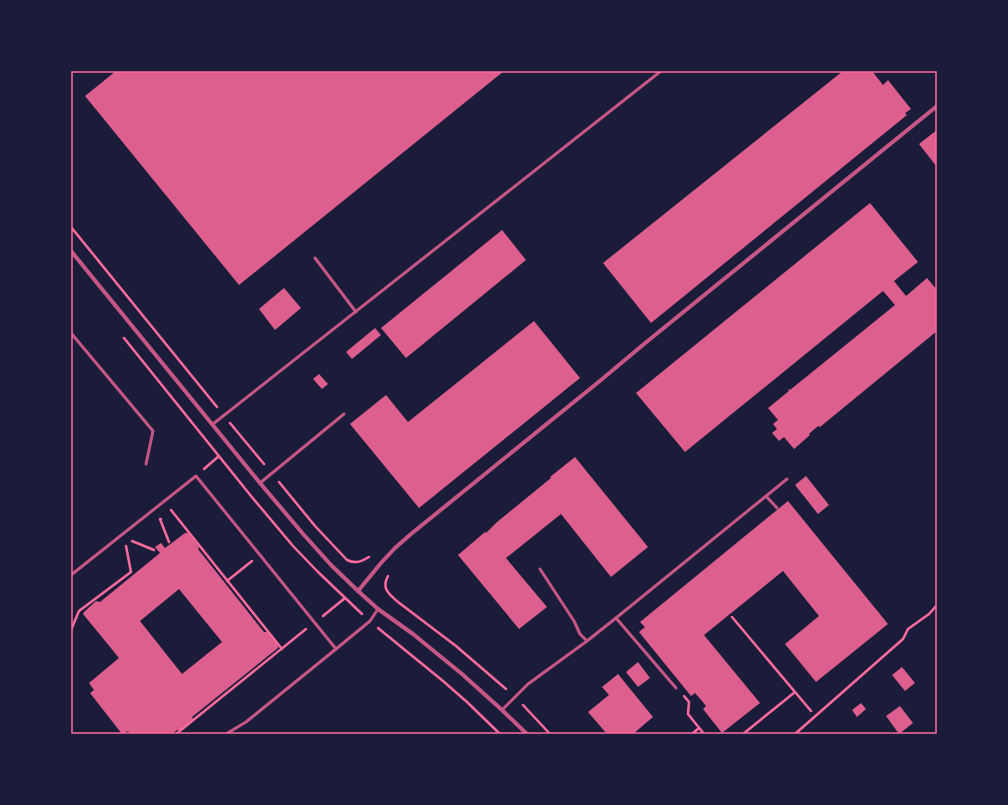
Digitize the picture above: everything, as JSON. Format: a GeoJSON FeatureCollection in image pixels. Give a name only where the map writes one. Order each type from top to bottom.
{"type":"FeatureCollection","features":[{"type":"Feature","properties":{"kind":"street"},"geometry":{"type":"LineString","coordinates":[[358,591],[381,563],[411,534],[937,106]]}},
{"type":"Feature","properties":{"kind":"street"},"geometry":{"type":"LineString","coordinates":[[71,251],[260,483],[331,565],[378,608],[462,674],[527,734]]}},
{"type":"Feature","properties":{"kind":"lane"},"geometry":{"type":"LineString","coordinates":[[213,424],[661,71]]}},
{"type":"Feature","properties":{"kind":"lane"},"geometry":{"type":"LineString","coordinates":[[315,258],[356,312]]}},
{"type":"Feature","properties":{"kind":"lane"},"geometry":{"type":"LineString","coordinates":[[71,333],[153,431],[146,464]]}},
{"type":"Feature","properties":{"kind":"lane"},"geometry":{"type":"LineString","coordinates":[[260,483],[344,414]]}},
{"type":"Feature","properties":{"kind":"lane"},"geometry":{"type":"LineString","coordinates":[[71,575],[124,536],[196,476],[336,649]]}},
{"type":"Feature","properties":{"kind":"lane"},"geometry":{"type":"LineString","coordinates":[[502,710],[528,684],[587,641],[787,479]]}},
{"type":"Feature","properties":{"kind":"lane"},"geometry":{"type":"LineString","coordinates":[[766,496],[777,508]]}},
{"type":"Feature","properties":{"kind":"lane"},"geometry":{"type":"LineString","coordinates":[[540,569],[574,621],[580,634],[587,641]]}},
{"type":"Feature","properties":{"kind":"lane"},"geometry":{"type":"LineString","coordinates":[[226,734],[246,722],[370,621],[378,608]]}},
{"type":"Feature","properties":{"kind":"lane"},"geometry":{"type":"LineString","coordinates":[[616,618],[676,688]]}},
{"type":"Feature","properties":{"kind":"path"},"geometry":{"type":"LineString","coordinates":[[71,227],[315,526],[347,560],[360,562],[371,555]]}},
{"type":"Feature","properties":{"kind":"path"},"geometry":{"type":"LineString","coordinates":[[210,464],[219,456]]}},
{"type":"Feature","properties":{"kind":"path"},"geometry":{"type":"LineString","coordinates":[[164,502],[282,648]]}},
{"type":"Feature","properties":{"kind":"path"},"geometry":{"type":"LineString","coordinates":[[160,519],[169,542]]}},
{"type":"Feature","properties":{"kind":"path"},"geometry":{"type":"LineString","coordinates":[[124,536],[154,550]]}},
{"type":"Feature","properties":{"kind":"path"},"geometry":{"type":"LineString","coordinates":[[71,630],[79,611],[131,572],[124,536]]}},
{"type":"Feature","properties":{"kind":"path"},"geometry":{"type":"LineString","coordinates":[[227,581],[260,555]]}},
{"type":"Feature","properties":{"kind":"path"},"geometry":{"type":"LineString","coordinates":[[390,571],[385,582],[385,589],[390,595],[456,646],[515,697],[550,734]]}},
{"type":"Feature","properties":{"kind":"path"},"geometry":{"type":"LineString","coordinates":[[176,734],[345,598]]}},
{"type":"Feature","properties":{"kind":"path"},"geometry":{"type":"LineString","coordinates":[[795,734],[903,639],[908,629],[929,614],[937,605]]}},
{"type":"Feature","properties":{"kind":"path"},"geometry":{"type":"LineString","coordinates":[[732,617],[811,711]]}},
{"type":"Feature","properties":{"kind":"path"},"geometry":{"type":"LineString","coordinates":[[676,688],[688,702],[688,714],[704,734]]}},
{"type":"Feature","properties":{"kind":"path"},"geometry":{"type":"LineString","coordinates":[[743,734],[795,692]]}},
{"type":"Feature","properties":{"kind":"path"},"geometry":{"type":"LineString","coordinates":[[692,734],[699,728]]}},
{"type":"Feature","properties":{"kind":"building"},"geometry":{"type":"Polygon","coordinates":[[[116,71],[504,71],[239,285],[85,96],[116,71]]]}},
{"type":"Feature","properties":{"kind":"building"},"geometry":{"type":"Polygon","coordinates":[[[843,71],[872,71],[883,85],[888,80],[911,109],[905,113],[907,115],[651,323],[603,263],[843,71]]]}},
{"type":"Feature","properties":{"kind":"building"},"geometry":{"type":"Polygon","coordinates":[[[937,130],[937,167],[919,144],[937,130]]]}},
{"type":"Feature","properties":{"kind":"building"},"geometry":{"type":"Polygon","coordinates":[[[870,203],[918,262],[894,281],[906,296],[927,278],[937,290],[937,331],[820,427],[818,426],[794,449],[784,437],[779,441],[772,433],[777,429],[773,424],[778,420],[768,408],[789,391],[789,389],[790,390],[895,305],[883,291],[685,452],[636,393],[870,203]]]}},
{"type":"Feature","properties":{"kind":"building"},"geometry":{"type":"Polygon","coordinates":[[[502,230],[526,260],[406,358],[381,328],[502,230]]]}},
{"type":"Feature","properties":{"kind":"building"},"geometry":{"type":"Polygon","coordinates":[[[284,288],[301,308],[275,330],[259,309],[284,288]]]}},
{"type":"Feature","properties":{"kind":"building"},"geometry":{"type":"Polygon","coordinates":[[[534,321],[580,378],[419,508],[350,424],[386,395],[408,422],[534,321]]]}},
{"type":"Feature","properties":{"kind":"building"},"geometry":{"type":"Polygon","coordinates":[[[375,328],[381,335],[352,359],[346,352],[375,328]]]}},
{"type":"Feature","properties":{"kind":"building"},"geometry":{"type":"Polygon","coordinates":[[[319,374],[328,384],[322,389],[313,379],[319,374]]]}},
{"type":"Feature","properties":{"kind":"building"},"geometry":{"type":"Polygon","coordinates":[[[575,457],[648,547],[611,577],[561,514],[506,558],[547,607],[519,629],[458,555],[575,457]]]}},
{"type":"Feature","properties":{"kind":"building"},"geometry":{"type":"Polygon","coordinates":[[[806,476],[829,505],[818,514],[795,485],[806,476]]]}},
{"type":"Feature","properties":{"kind":"building"},"geometry":{"type":"Polygon","coordinates":[[[788,501],[888,624],[816,682],[785,644],[819,616],[783,571],[704,635],[760,703],[722,733],[703,709],[706,706],[702,701],[695,693],[691,696],[639,632],[645,627],[640,622],[788,501]]]}},
{"type":"Feature","properties":{"kind":"building"},"geometry":{"type":"Polygon","coordinates":[[[185,533],[189,534],[198,546],[198,549],[264,632],[267,632],[278,645],[278,648],[192,717],[193,719],[180,730],[177,730],[172,734],[130,734],[128,731],[122,734],[90,693],[94,690],[89,683],[119,658],[83,614],[96,601],[100,602],[160,553],[155,547],[161,543],[165,548],[185,533]],[[179,589],[140,621],[182,674],[222,642],[179,589]]]}},
{"type":"Feature","properties":{"kind":"building"},"geometry":{"type":"Polygon","coordinates":[[[638,662],[650,678],[638,687],[626,672],[638,662]]]}},
{"type":"Feature","properties":{"kind":"building"},"geometry":{"type":"Polygon","coordinates":[[[902,667],[915,683],[905,691],[892,675],[902,667]]]}},
{"type":"Feature","properties":{"kind":"building"},"geometry":{"type":"Polygon","coordinates":[[[618,674],[653,717],[633,734],[607,734],[588,712],[609,695],[602,687],[618,674]]]}},
{"type":"Feature","properties":{"kind":"building"},"geometry":{"type":"Polygon","coordinates":[[[861,703],[866,709],[857,717],[852,710],[861,703]]]}},
{"type":"Feature","properties":{"kind":"building"},"geometry":{"type":"Polygon","coordinates":[[[900,706],[913,723],[899,734],[886,716],[900,706]]]}}]}
